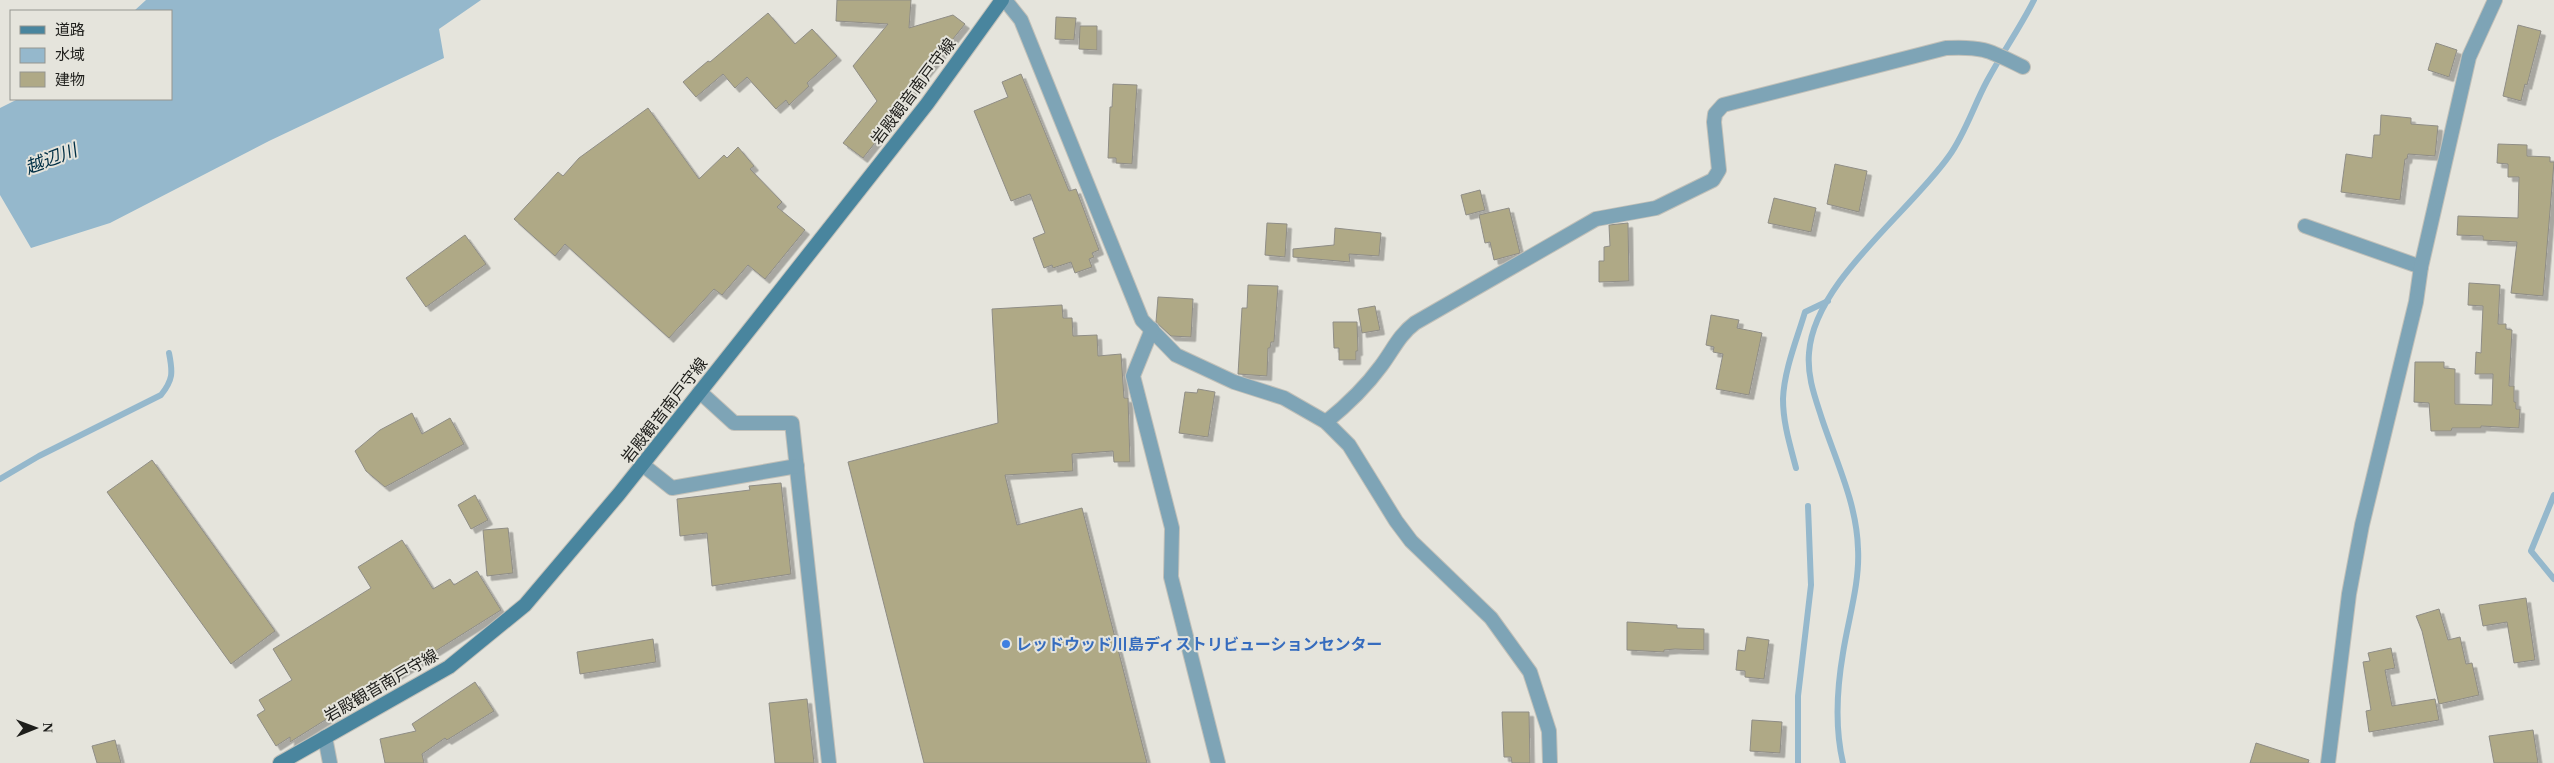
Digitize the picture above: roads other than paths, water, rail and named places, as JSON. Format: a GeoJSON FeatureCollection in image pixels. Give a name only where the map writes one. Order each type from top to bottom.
{"type":"FeatureCollection","features":[{"type":"Feature","properties":{"kind":"main road","name":"岩殿観音南戸守線"},"geometry":{"type":"LineString","coordinates":[[280,763],[448,667],[525,605],[643,465],[927,104],[1003,0]]}},
{"type":"Feature","properties":{"kind":"street"},"geometry":{"type":"LineString","coordinates":[[1003,0],[1021,20],[1142,320],[1176,355],[1234,382],[1284,398],[1326,422],[1349,445],[1396,521],[1411,541],[1491,618],[1530,672],[1548,731],[1550,763]]}},
{"type":"Feature","properties":{"kind":"street"},"geometry":{"type":"LineString","coordinates":[[2328,763],[2349,594],[2362,525],[2416,302],[2421,267],[2469,57],[2495,0]]}},
{"type":"Feature","properties":{"kind":"street"},"geometry":{"type":"LineString","coordinates":[[1326,422],[1354,399],[1382,366],[1402,332],[1415,323],[1596,219],[1656,208],[1713,180],[1719,170],[1714,122],[1715,114],[1723,105],[1929,52],[1971,47],[1989,51],[2018,65]]}},
{"type":"Feature","properties":{"kind":"street"},"geometry":{"type":"LineString","coordinates":[[2305,226],[2421,267]]}},
{"type":"Feature","properties":{"kind":"street"},"geometry":{"type":"LineString","coordinates":[[1152,329],[1133,376],[1172,528],[1171,577],[1218,763]]}},
{"type":"Feature","properties":{"kind":"street"},"geometry":{"type":"LineString","coordinates":[[700,392],[734,423],[792,423],[829,763]]}},
{"type":"Feature","properties":{"kind":"street"},"geometry":{"type":"LineString","coordinates":[[643,465],[672,488],[797,466]]}},
{"type":"Feature","properties":{"kind":"street"},"geometry":{"type":"LineString","coordinates":[[325,737],[330,763]]}},
{"type":"Feature","properties":{"kind":"water","name":"越辺川"},"geometry":{"type":"Polygon","coordinates":[[[146,0],[481,0],[439,29],[444,58],[269,141],[110,223],[31,248],[0,195],[0,108],[16,100],[172,100],[172,10],[135,10],[146,0]]]}},
{"type":"Feature","properties":{"kind":"waterway"},"geometry":{"type":"LineString","coordinates":[[1843,763],[1840,750],[1838,694],[1843,653],[1857,575],[1857,532],[1850,499],[1810,379],[1809,353],[1815,326],[1827,300],[1845,274],[1932,178],[1949,156],[1960,138],[1987,81],[2034,0]]}},
{"type":"Feature","properties":{"kind":"waterway"},"geometry":{"type":"LineString","coordinates":[[1796,468],[1784,417],[1783,399],[1786,377],[1805,312],[1828,301]]}},
{"type":"Feature","properties":{"kind":"waterway"},"geometry":{"type":"LineString","coordinates":[[0,479],[39,456],[161,395],[168,385],[171,376],[169,353]]}},
{"type":"Feature","properties":{"kind":"waterway"},"geometry":{"type":"LineString","coordinates":[[2554,495],[2531,551],[2554,579]]}},
{"type":"Feature","properties":{"kind":"waterway"},"geometry":{"type":"LineString","coordinates":[[1798,763],[1798,696],[1811,585],[1808,506]]}},
{"type":"Feature","properties":{"kind":"place","name":"レッドウッド川島ディストリビューションセンター"},"geometry":{"type":"Point","coordinates":[1006,644]}}]}
